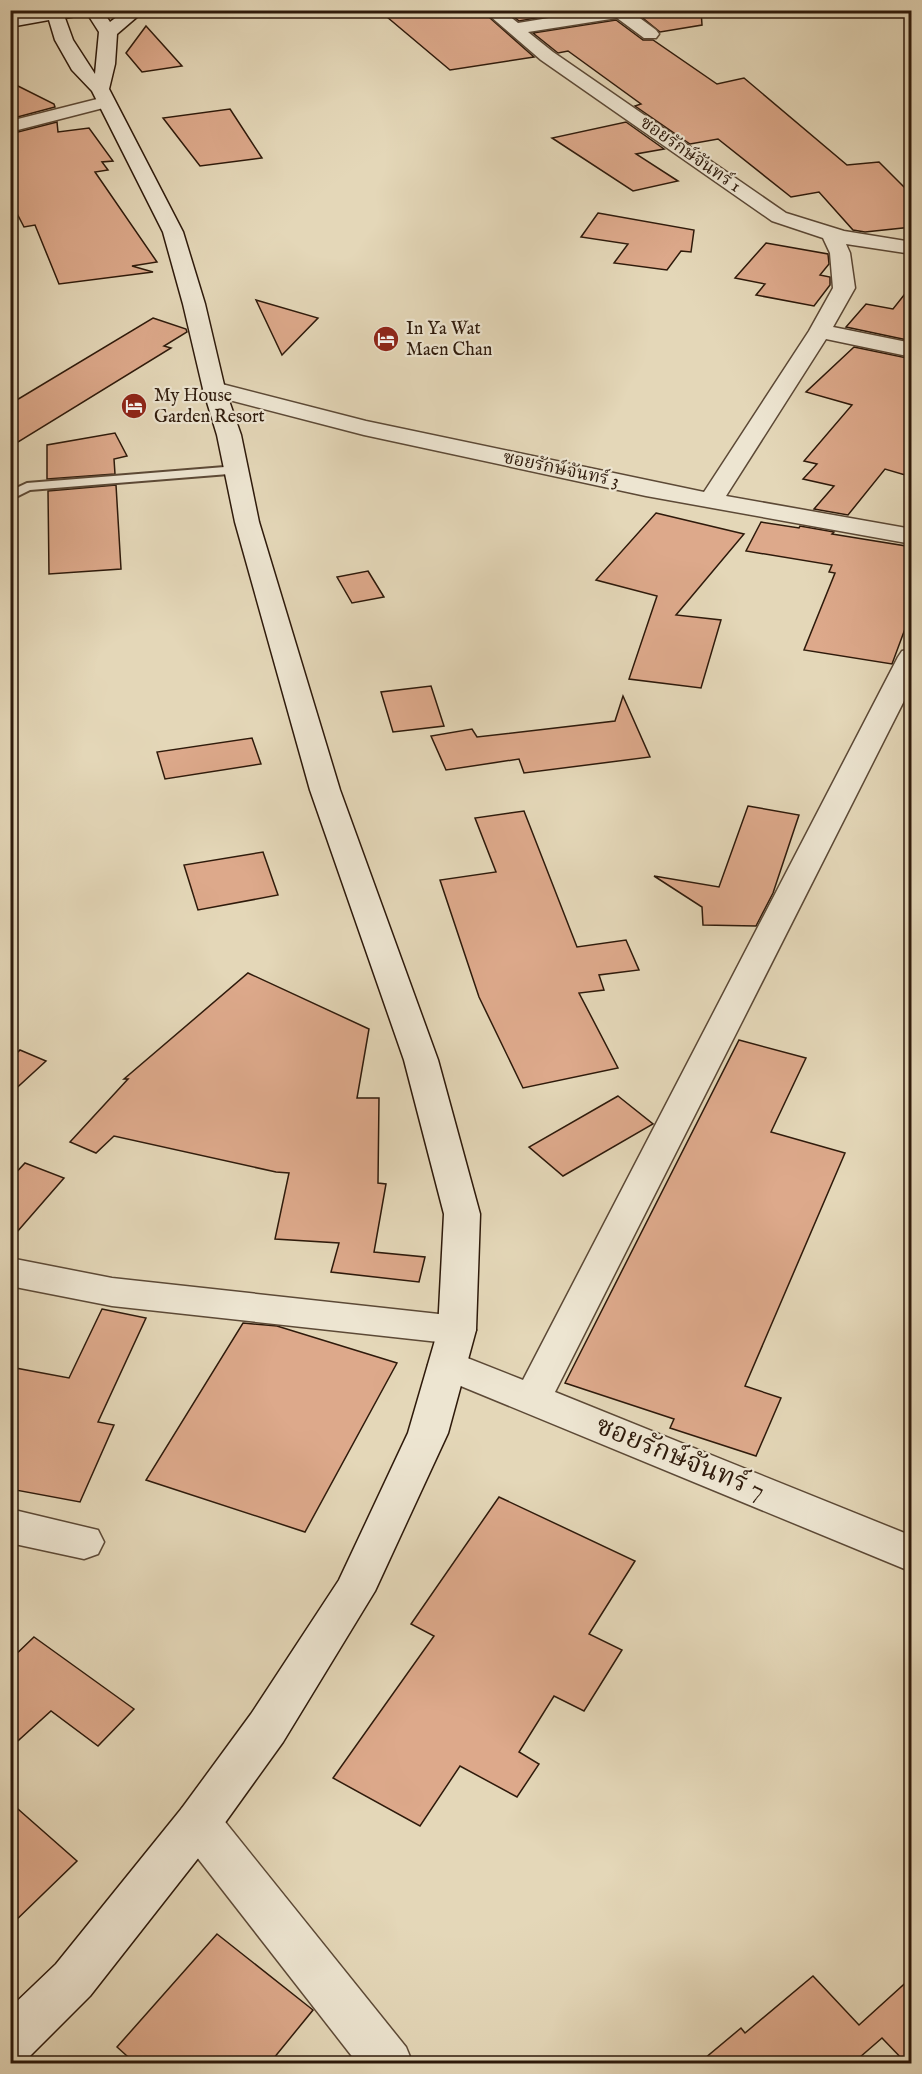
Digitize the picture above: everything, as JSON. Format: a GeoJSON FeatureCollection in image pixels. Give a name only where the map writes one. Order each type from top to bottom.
{"type":"FeatureCollection","features":[{"type":"Feature","properties":{"kind":"street"},"geometry":{"type":"LineString","coordinates":[[10,15],[35,10]]}},
{"type":"Feature","properties":{"kind":"street"},"geometry":{"type":"LineString","coordinates":[[10,24],[54,12],[78,10]]}},
{"type":"Feature","properties":{"kind":"street"},"geometry":{"type":"LineString","coordinates":[[93,10],[108,32],[103,95]]}},
{"type":"Feature","properties":{"kind":"street"},"geometry":{"type":"LineString","coordinates":[[108,32],[137,10]]}},
{"type":"Feature","properties":{"kind":"street","name":"ซอยรักษ์จันทร์ 1"},"geometry":{"type":"LineString","coordinates":[[491,10],[547,56],[779,217],[832,236],[862,243],[912,248]]}},
{"type":"Feature","properties":{"kind":"street"},"geometry":{"type":"LineString","coordinates":[[514,29],[619,11],[650,34]]}},
{"type":"Feature","properties":{"kind":"street"},"geometry":{"type":"LineString","coordinates":[[10,2042],[73,1980],[198,1823],[267,1728],[354,1590],[428,1433],[452,1348],[462,1214],[421,1060],[325,790],[247,522],[230,435],[214,389],[194,304],[173,232],[103,95],[81,70],[64,40],[54,12]]}},
{"type":"Feature","properties":{"kind":"street"},"geometry":{"type":"LineString","coordinates":[[10,24],[34,28],[64,40]]}},
{"type":"Feature","properties":{"kind":"street"},"geometry":{"type":"LineString","coordinates":[[10,127],[103,95]]}},
{"type":"Feature","properties":{"kind":"street"},"geometry":{"type":"LineString","coordinates":[[711,501],[820,331],[844,288],[840,253],[832,236]]}},
{"type":"Feature","properties":{"kind":"street"},"geometry":{"type":"LineString","coordinates":[[820,331],[912,350]]}},
{"type":"Feature","properties":{"kind":"street","name":"ซอยรักษ์จันทร์ 3"},"geometry":{"type":"LineString","coordinates":[[214,389],[364,428],[711,501],[912,537]]}},
{"type":"Feature","properties":{"kind":"street"},"geometry":{"type":"LineString","coordinates":[[532,1400],[912,657]]}},
{"type":"Feature","properties":{"kind":"street","name":"ซอยรักษ์จันทร์ 7"},"geometry":{"type":"LineString","coordinates":[[10,1272],[112,1292],[452,1348],[532,1400],[812,1511],[912,1555]]}},
{"type":"Feature","properties":{"kind":"street"},"geometry":{"type":"LineString","coordinates":[[10,1526],[84,1542]]}},
{"type":"Feature","properties":{"kind":"street"},"geometry":{"type":"LineString","coordinates":[[198,1823],[389,2064]]}},
{"type":"Feature","properties":{"kind":"lane"},"geometry":{"type":"LineString","coordinates":[[10,496],[27,487],[237,470]]}},
{"type":"Feature","properties":{"kind":"building"},"geometry":{"type":"Polygon","coordinates":[[[426,10],[481,10],[534,57],[450,70],[387,17],[426,10]]]}},
{"type":"Feature","properties":{"kind":"building"},"geometry":{"type":"Polygon","coordinates":[[[506,10],[581,10],[519,21],[506,10]]]}},
{"type":"Feature","properties":{"kind":"building"},"geometry":{"type":"Polygon","coordinates":[[[633,10],[701,10],[702,25],[660,32],[633,10]]]}},
{"type":"Feature","properties":{"kind":"building"},"geometry":{"type":"Polygon","coordinates":[[[616,20],[643,40],[653,40],[717,84],[744,78],[847,165],[879,162],[912,195],[912,227],[865,232],[853,230],[819,192],[791,197],[718,139],[690,144],[635,106],[641,104],[568,51],[558,53],[533,33],[616,20]]]}},
{"type":"Feature","properties":{"kind":"building"},"geometry":{"type":"Polygon","coordinates":[[[146,26],[182,66],[142,72],[126,53],[146,26]]]}},
{"type":"Feature","properties":{"kind":"building"},"geometry":{"type":"Polygon","coordinates":[[[10,82],[54,104],[55,107],[10,119],[10,82]]]}},
{"type":"Feature","properties":{"kind":"building"},"geometry":{"type":"Polygon","coordinates":[[[230,109],[262,158],[200,166],[163,118],[230,109]]]}},
{"type":"Feature","properties":{"kind":"building"},"geometry":{"type":"Polygon","coordinates":[[[57,122],[58,132],[89,128],[113,161],[102,162],[108,170],[95,172],[157,262],[132,266],[153,272],[59,284],[35,225],[24,227],[10,200],[10,134],[57,122]]]}},
{"type":"Feature","properties":{"kind":"building"},"geometry":{"type":"Polygon","coordinates":[[[626,122],[664,149],[636,154],[678,181],[633,191],[552,138],[626,122]]]}},
{"type":"Feature","properties":{"kind":"building"},"geometry":{"type":"Polygon","coordinates":[[[598,213],[694,230],[691,252],[681,251],[667,270],[614,263],[628,244],[581,237],[598,213]]]}},
{"type":"Feature","properties":{"kind":"building"},"geometry":{"type":"Polygon","coordinates":[[[766,243],[828,254],[829,264],[820,275],[830,277],[830,285],[814,306],[756,295],[765,284],[735,278],[766,243]]]}},
{"type":"Feature","properties":{"kind":"building"},"geometry":{"type":"Polygon","coordinates":[[[912,285],[912,341],[846,327],[866,304],[893,309],[912,285]]]}},
{"type":"Feature","properties":{"kind":"building"},"geometry":{"type":"Polygon","coordinates":[[[256,300],[318,318],[282,355],[256,300]]]}},
{"type":"Feature","properties":{"kind":"building"},"geometry":{"type":"Polygon","coordinates":[[[153,318],[186,329],[187,332],[164,346],[171,348],[10,447],[10,404],[153,318]]]}},
{"type":"Feature","properties":{"kind":"building"},"geometry":{"type":"Polygon","coordinates":[[[854,347],[912,359],[912,477],[885,469],[848,515],[814,509],[834,486],[803,479],[817,464],[804,461],[852,405],[806,392],[854,347]]]}},
{"type":"Feature","properties":{"kind":"building"},"geometry":{"type":"Polygon","coordinates":[[[115,433],[127,456],[114,459],[115,474],[47,479],[47,445],[115,433]]]}},
{"type":"Feature","properties":{"kind":"building"},"geometry":{"type":"Polygon","coordinates":[[[116,485],[121,569],[49,574],[48,491],[116,485]]]}},
{"type":"Feature","properties":{"kind":"building"},"geometry":{"type":"Polygon","coordinates":[[[656,513],[744,534],[676,615],[721,620],[701,688],[629,679],[657,596],[596,580],[656,513]]]}},
{"type":"Feature","properties":{"kind":"building"},"geometry":{"type":"Polygon","coordinates":[[[761,522],[799,528],[800,526],[834,532],[832,534],[912,547],[912,610],[892,664],[804,650],[835,573],[829,572],[832,565],[746,551],[761,522]]]}},
{"type":"Feature","properties":{"kind":"building"},"geometry":{"type":"Polygon","coordinates":[[[368,571],[384,597],[352,603],[337,577],[368,571]]]}},
{"type":"Feature","properties":{"kind":"building"},"geometry":{"type":"Polygon","coordinates":[[[431,686],[444,726],[393,732],[381,692],[431,686]]]}},
{"type":"Feature","properties":{"kind":"building"},"geometry":{"type":"Polygon","coordinates":[[[623,696],[650,757],[524,773],[519,759],[446,770],[431,736],[472,729],[477,737],[615,721],[623,696]]]}},
{"type":"Feature","properties":{"kind":"building"},"geometry":{"type":"Polygon","coordinates":[[[252,738],[261,764],[165,779],[157,752],[252,738]]]}},
{"type":"Feature","properties":{"kind":"building"},"geometry":{"type":"Polygon","coordinates":[[[748,806],[799,815],[773,893],[756,926],[703,925],[702,907],[654,876],[719,887],[748,806]]]}},
{"type":"Feature","properties":{"kind":"building"},"geometry":{"type":"Polygon","coordinates":[[[524,811],[577,947],[626,940],[639,970],[599,975],[604,990],[579,993],[618,1068],[523,1088],[479,997],[440,880],[496,872],[475,818],[524,811]]]}},
{"type":"Feature","properties":{"kind":"building"},"geometry":{"type":"Polygon","coordinates":[[[263,852],[278,895],[198,910],[184,865],[263,852]]]}},
{"type":"Feature","properties":{"kind":"building"},"geometry":{"type":"Polygon","coordinates":[[[248,973],[369,1029],[357,1098],[379,1098],[378,1183],[386,1184],[374,1252],[425,1257],[419,1282],[331,1272],[339,1243],[275,1239],[289,1173],[114,1136],[96,1153],[70,1142],[128,1079],[124,1079],[248,973]]]}},
{"type":"Feature","properties":{"kind":"building"},"geometry":{"type":"Polygon","coordinates":[[[739,1040],[806,1058],[771,1132],[845,1153],[745,1386],[781,1398],[756,1456],[670,1428],[674,1419],[565,1383],[739,1040]]]}},
{"type":"Feature","properties":{"kind":"building"},"geometry":{"type":"Polygon","coordinates":[[[20,1050],[46,1061],[10,1094],[10,1060],[20,1050]]]}},
{"type":"Feature","properties":{"kind":"building"},"geometry":{"type":"Polygon","coordinates":[[[618,1096],[653,1124],[563,1176],[529,1147],[618,1096]]]}},
{"type":"Feature","properties":{"kind":"building"},"geometry":{"type":"Polygon","coordinates":[[[25,1163],[64,1178],[10,1240],[10,1179],[25,1163]]]}},
{"type":"Feature","properties":{"kind":"building"},"geometry":{"type":"Polygon","coordinates":[[[102,1309],[146,1318],[98,1422],[114,1425],[80,1502],[10,1489],[10,1367],[69,1378],[102,1309]]]}},
{"type":"Feature","properties":{"kind":"building"},"geometry":{"type":"Polygon","coordinates":[[[243,1323],[277,1326],[397,1363],[305,1532],[146,1480],[243,1323]]]}},
{"type":"Feature","properties":{"kind":"building"},"geometry":{"type":"Polygon","coordinates":[[[499,1497],[635,1561],[589,1634],[622,1650],[584,1711],[554,1696],[519,1752],[539,1764],[517,1797],[460,1766],[420,1826],[333,1778],[434,1636],[411,1624],[499,1497]]]}},
{"type":"Feature","properties":{"kind":"building"},"geometry":{"type":"Polygon","coordinates":[[[34,1637],[134,1709],[98,1746],[51,1711],[10,1748],[10,1660],[34,1637]]]}},
{"type":"Feature","properties":{"kind":"building"},"geometry":{"type":"Polygon","coordinates":[[[10,1802],[77,1861],[10,1926],[10,1802]]]}},
{"type":"Feature","properties":{"kind":"building"},"geometry":{"type":"Polygon","coordinates":[[[217,1934],[313,2010],[269,2064],[136,2064],[117,2047],[217,1934]]]}},
{"type":"Feature","properties":{"kind":"building"},"geometry":{"type":"Polygon","coordinates":[[[813,1976],[859,2025],[912,1977],[912,2064],[907,2064],[882,2038],[852,2064],[698,2064],[741,2028],[745,2033],[813,1976]]]}},
{"type":"Feature","properties":{"kind":"place","name":"In Ya Wat Maen Chan"},"geometry":{"type":"Point","coordinates":[386,339]}},
{"type":"Feature","properties":{"kind":"place","name":"My House Garden Resort"},"geometry":{"type":"Point","coordinates":[134,406]}}]}
